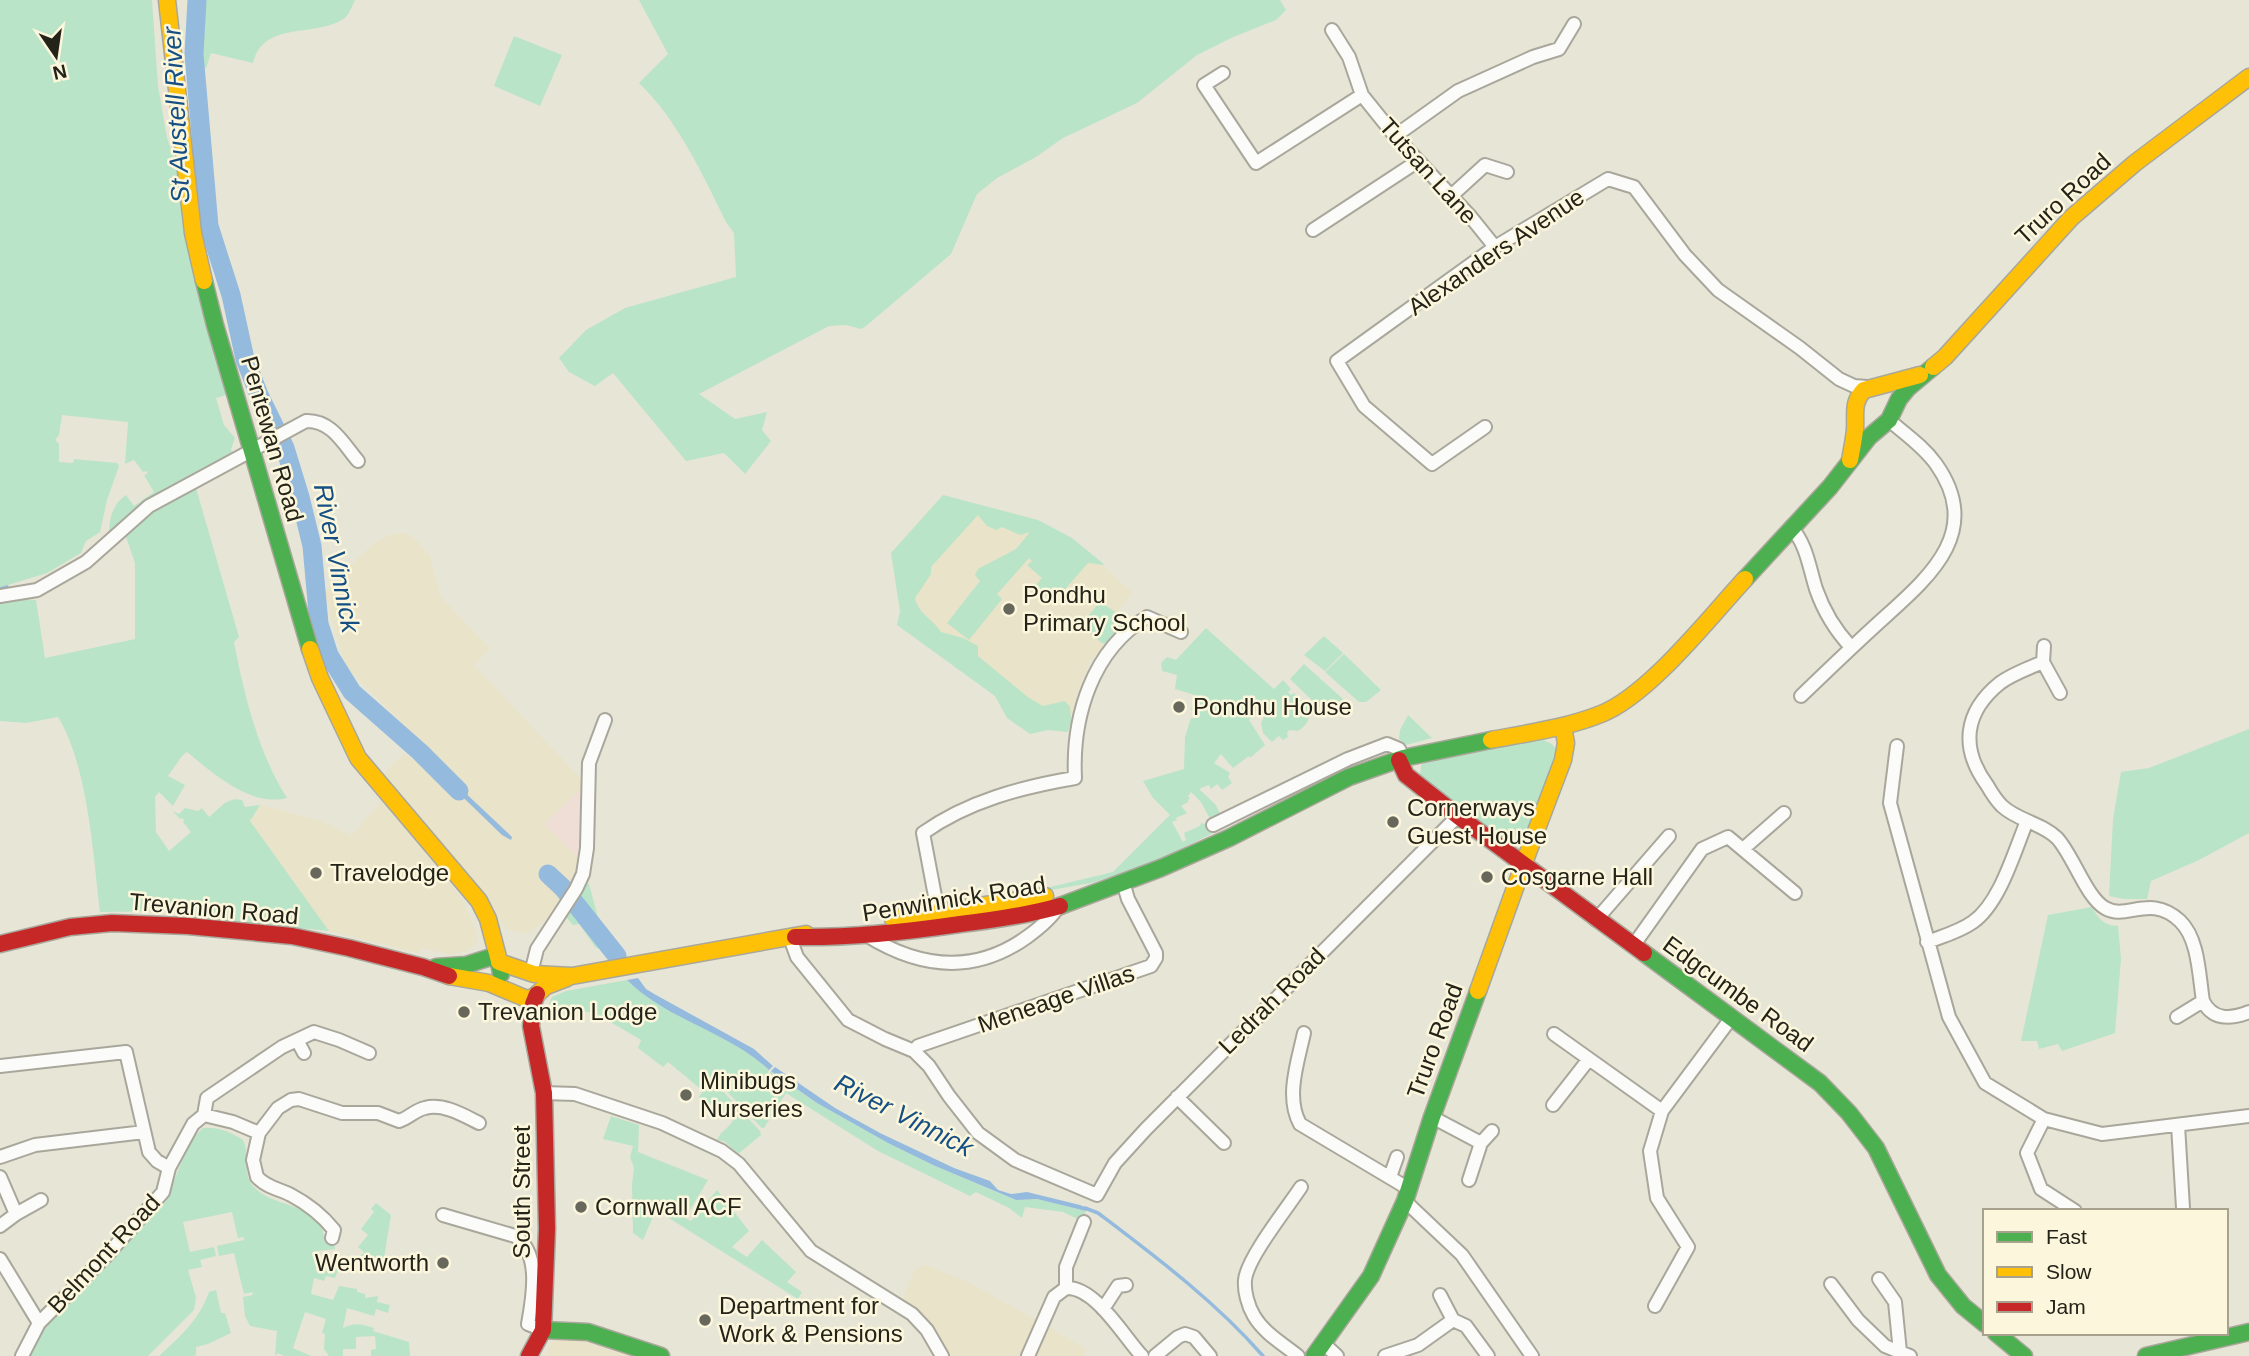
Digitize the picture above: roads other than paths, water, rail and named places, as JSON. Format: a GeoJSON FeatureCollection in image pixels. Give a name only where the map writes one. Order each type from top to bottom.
{"type":"FeatureCollection","features":[{"type":"Feature","properties":{"kind":"main road","name":"Pentewan Road"},"geometry":{"type":"LineString","coordinates":[[167,0],[193,233],[215,325],[307,641],[340,724],[366,769],[479,901],[488,919],[499,962]]}},
{"type":"Feature","properties":{"kind":"main road","name":"Truro Road"},"geometry":{"type":"LineString","coordinates":[[1524,735],[1563,727],[1602,714],[1634,695],[1680,650],[1849,464],[1869,437],[1888,418],[1908,388],[1945,357],[2071,218],[2135,163],[2249,77]]}},
{"type":"Feature","properties":{"kind":"main road","name":"Truro Road"},"geometry":{"type":"LineString","coordinates":[[1875,388],[1925,373]]}},
{"type":"Feature","properties":{"kind":"main road"},"geometry":{"type":"LineString","coordinates":[[1849,464],[1854,439],[1855,412],[1859,395],[1875,388],[1890,395],[1888,418],[1866,426],[1855,412]]}},
{"type":"Feature","properties":{"kind":"main road","name":"Truro Road"},"geometry":{"type":"LineString","coordinates":[[1319,1350],[1371,1276],[1407,1195],[1432,1117],[1563,760],[1566,743],[1563,727]]}},
{"type":"Feature","properties":{"kind":"main road","name":"Penwinnick Road"},"geometry":{"type":"LineString","coordinates":[[572,975],[793,938],[838,926],[998,919],[1058,906],[1161,868],[1229,838],[1349,777],[1401,759],[1524,735]]}},
{"type":"Feature","properties":{"kind":"main road","name":"Edgcumbe Road"},"geometry":{"type":"LineString","coordinates":[[1401,759],[1406,775],[1458,816],[1820,1083],[1849,1113],[1876,1148],[1938,1275],[1963,1306],[1983,1322]]}},
{"type":"Feature","properties":{"kind":"main road","name":"Penwinnick Road"},"geometry":{"type":"LineString","coordinates":[[793,938],[866,935],[1119,883]]}},
{"type":"Feature","properties":{"kind":"main road"},"geometry":{"type":"LineString","coordinates":[[488,919],[487,940],[475,974],[485,982],[527,999],[572,975]]}},
{"type":"Feature","properties":{"kind":"main road","name":"Trevanion Road"},"geometry":{"type":"LineString","coordinates":[[0,944],[33,934],[111,923],[188,926],[292,936],[423,967]]}},
{"type":"Feature","properties":{"kind":"main road"},"geometry":{"type":"LineString","coordinates":[[423,967],[461,966],[491,957],[530,973],[572,975]]}},
{"type":"Feature","properties":{"kind":"main road"},"geometry":{"type":"LineString","coordinates":[[423,967],[442,975],[493,982],[500,976],[499,962]]}},
{"type":"Feature","properties":{"kind":"main road"},"geometry":{"type":"LineString","coordinates":[[530,973],[540,981],[539,992]]}},
{"type":"Feature","properties":{"kind":"main road"},"geometry":{"type":"LineString","coordinates":[[519,996],[514,988],[516,979],[530,973]]}},
{"type":"Feature","properties":{"kind":"main road","name":"South Street"},"geometry":{"type":"LineString","coordinates":[[529,1356],[543,1330],[547,1229],[544,1093],[531,1026],[533,1004],[539,992]]}},
{"type":"Feature","properties":{"kind":"main road","name":"South Street"},"geometry":{"type":"LineString","coordinates":[[519,996],[531,1026]]}},
{"type":"Feature","properties":{"kind":"main road"},"geometry":{"type":"LineString","coordinates":[[543,1330],[556,1328],[589,1332],[661,1356]]}},
{"type":"Feature","properties":{"kind":"main road"},"geometry":{"type":"LineString","coordinates":[[2146,1356],[2249,1332]]}},
{"type":"Feature","properties":{"kind":"main road"},"geometry":{"type":"LineString","coordinates":[[1998,1335],[2024,1356]]}},
{"type":"Feature","properties":{"kind":"street"},"geometry":{"type":"LineString","coordinates":[[1395,136],[1458,91],[1533,57],[1559,49],[1574,24]]}},
{"type":"Feature","properties":{"kind":"street","name":"Tutsan Lane"},"geometry":{"type":"LineString","coordinates":[[1332,30],[1349,57],[1362,95],[1395,136],[1450,197],[1471,216],[1495,247]]}},
{"type":"Feature","properties":{"kind":"street","name":"Tutsan Lane"},"geometry":{"type":"LineString","coordinates":[[1223,73],[1204,85],[1256,163],[1362,95]]}},
{"type":"Feature","properties":{"kind":"street"},"geometry":{"type":"LineString","coordinates":[[1313,230],[1418,161]]}},
{"type":"Feature","properties":{"kind":"street"},"geometry":{"type":"LineString","coordinates":[[1450,197],[1485,165],[1507,172]]}},
{"type":"Feature","properties":{"kind":"street","name":"Alexanders Avenue"},"geometry":{"type":"LineString","coordinates":[[1485,427],[1432,464],[1364,406],[1337,361],[1495,247],[1608,179],[1634,187],[1685,255],[1718,290],[1839,379],[1854,386],[1875,388]]}},
{"type":"Feature","properties":{"kind":"street","name":"Alexanders Avenue"},"geometry":{"type":"LineString","coordinates":[[1839,379],[1855,412]]}},
{"type":"Feature","properties":{"kind":"street"},"geometry":{"type":"LineString","coordinates":[[1801,696],[1910,595],[1947,551],[1955,524],[1955,509],[1950,489],[1936,464],[1913,439],[1888,418]]}},
{"type":"Feature","properties":{"kind":"street"},"geometry":{"type":"LineString","coordinates":[[0,596],[37,590],[86,562],[149,506],[306,421],[320,421],[334,432],[358,461]]}},
{"type":"Feature","properties":{"kind":"street"},"geometry":{"type":"LineString","coordinates":[[1791,527],[1804,546],[1816,589],[1830,621],[1851,647]]}},
{"type":"Feature","properties":{"kind":"street"},"geometry":{"type":"LineString","coordinates":[[939,920],[923,833],[986,800],[1027,787],[1075,778],[1074,742],[1082,706],[1096,672],[1121,636],[1147,617],[1181,632]]}},
{"type":"Feature","properties":{"kind":"street"},"geometry":{"type":"LineString","coordinates":[[2044,646],[2043,662],[2060,693]]}},
{"type":"Feature","properties":{"kind":"street"},"geometry":{"type":"LineString","coordinates":[[2043,662],[2002,681],[1986,695],[1972,717],[1969,740],[1979,774],[2001,805],[2060,841],[2094,897],[2106,909],[2163,909],[2181,922],[2191,938],[2203,1001],[2207,1009],[2218,1016],[2232,1017],[2249,1012]]}},
{"type":"Feature","properties":{"kind":"street"},"geometry":{"type":"LineString","coordinates":[[530,973],[537,949],[583,874],[587,859],[589,762],[605,720]]}},
{"type":"Feature","properties":{"kind":"street"},"geometry":{"type":"LineString","coordinates":[[1213,825],[1348,759],[1387,744],[1399,748],[1401,759]]}},
{"type":"Feature","properties":{"kind":"street"},"geometry":{"type":"LineString","coordinates":[[1897,746],[1890,803],[1949,1017],[1985,1083],[2044,1119],[2102,1134],[2249,1116]]}},
{"type":"Feature","properties":{"kind":"street"},"geometry":{"type":"LineString","coordinates":[[1302,781],[1310,796]]}},
{"type":"Feature","properties":{"kind":"street"},"geometry":{"type":"LineString","coordinates":[[1743,849],[1784,813]]}},
{"type":"Feature","properties":{"kind":"street","name":"Ledrah Road"},"geometry":{"type":"LineString","coordinates":[[914,1051],[929,1066],[978,1133],[1015,1160],[1097,1195],[1115,1163],[1177,1097],[1458,816]]}},
{"type":"Feature","properties":{"kind":"street"},"geometry":{"type":"LineString","coordinates":[[1927,942],[1974,922],[1993,902],[2027,821]]}},
{"type":"Feature","properties":{"kind":"street"},"geometry":{"type":"LineString","coordinates":[[1596,920],[1669,836]]}},
{"type":"Feature","properties":{"kind":"street"},"geometry":{"type":"LineString","coordinates":[[1633,946],[1702,849],[1728,836],[1795,893]]}},
{"type":"Feature","properties":{"kind":"street","name":"Meneage Villas"},"geometry":{"type":"LineString","coordinates":[[914,1051],[918,1046],[1151,966],[1155,962],[1156,953],[1119,883]]}},
{"type":"Feature","properties":{"kind":"street"},"geometry":{"type":"LineString","coordinates":[[866,935],[892,951],[914,958],[949,963],[972,962],[1018,943],[1054,914],[1058,906]]}},
{"type":"Feature","properties":{"kind":"street"},"geometry":{"type":"LineString","coordinates":[[793,938],[797,957],[848,1020],[914,1051]]}},
{"type":"Feature","properties":{"kind":"street"},"geometry":{"type":"LineString","coordinates":[[2177,1017],[2203,1001]]}},
{"type":"Feature","properties":{"kind":"street"},"geometry":{"type":"LineString","coordinates":[[1655,1306],[1688,1247],[1657,1198],[1650,1151],[1662,1111],[1731,1017]]}},
{"type":"Feature","properties":{"kind":"street","name":"Belmont Road"},"geometry":{"type":"LineString","coordinates":[[22,1356],[39,1323],[108,1254],[163,1192],[169,1168],[193,1124],[204,1115],[208,1098],[253,1066],[314,1032],[369,1053]]}},
{"type":"Feature","properties":{"kind":"street"},"geometry":{"type":"LineString","coordinates":[[1304,1033],[1293,1093],[1295,1116],[1300,1124],[1390,1177],[1462,1255],[1532,1356]]}},
{"type":"Feature","properties":{"kind":"street"},"geometry":{"type":"LineString","coordinates":[[1554,1034],[1662,1111]]}},
{"type":"Feature","properties":{"kind":"street"},"geometry":{"type":"LineString","coordinates":[[297,1040],[304,1053]]}},
{"type":"Feature","properties":{"kind":"street"},"geometry":{"type":"LineString","coordinates":[[0,1066],[126,1052],[152,1157],[169,1168]]}},
{"type":"Feature","properties":{"kind":"street"},"geometry":{"type":"LineString","coordinates":[[1553,1105],[1589,1059]]}},
{"type":"Feature","properties":{"kind":"street"},"geometry":{"type":"LineString","coordinates":[[544,1093],[575,1094],[662,1123],[722,1151],[739,1164],[811,1251],[912,1314],[928,1330],[942,1356]]}},
{"type":"Feature","properties":{"kind":"street"},"geometry":{"type":"LineString","coordinates":[[1177,1097],[1224,1143]]}},
{"type":"Feature","properties":{"kind":"street"},"geometry":{"type":"LineString","coordinates":[[336,1232],[312,1208],[257,1177],[253,1160],[259,1133],[278,1108],[291,1100],[299,1099],[342,1113],[377,1113],[399,1121],[422,1108],[435,1107],[456,1112],[479,1123]]}},
{"type":"Feature","properties":{"kind":"street"},"geometry":{"type":"LineString","coordinates":[[204,1115],[233,1122],[259,1133]]}},
{"type":"Feature","properties":{"kind":"street"},"geometry":{"type":"LineString","coordinates":[[1432,1117],[1481,1143]]}},
{"type":"Feature","properties":{"kind":"street"},"geometry":{"type":"LineString","coordinates":[[2044,1119],[2027,1153],[2041,1189],[2072,1209]]}},
{"type":"Feature","properties":{"kind":"street"},"geometry":{"type":"LineString","coordinates":[[2178,1125],[2183,1208]]}},
{"type":"Feature","properties":{"kind":"street"},"geometry":{"type":"LineString","coordinates":[[1469,1180],[1481,1143],[1492,1131]]}},
{"type":"Feature","properties":{"kind":"street"},"geometry":{"type":"LineString","coordinates":[[0,1157],[35,1145],[144,1132]]}},
{"type":"Feature","properties":{"kind":"street"},"geometry":{"type":"LineString","coordinates":[[1390,1177],[1397,1157]]}},
{"type":"Feature","properties":{"kind":"street"},"geometry":{"type":"LineString","coordinates":[[0,1177],[16,1214]]}},
{"type":"Feature","properties":{"kind":"street"},"geometry":{"type":"LineString","coordinates":[[1298,1356],[1259,1324],[1250,1309],[1245,1284],[1254,1259],[1301,1187]]}},
{"type":"Feature","properties":{"kind":"street"},"geometry":{"type":"LineString","coordinates":[[0,1226],[41,1200]]}},
{"type":"Feature","properties":{"kind":"street"},"geometry":{"type":"LineString","coordinates":[[443,1215],[515,1236],[523,1241],[530,1256],[532,1285],[528,1324],[543,1330]]}},
{"type":"Feature","properties":{"kind":"street"},"geometry":{"type":"LineString","coordinates":[[1066,1288],[1066,1267],[1084,1222]]}},
{"type":"Feature","properties":{"kind":"street"},"geometry":{"type":"LineString","coordinates":[[0,1259],[39,1323]]}},
{"type":"Feature","properties":{"kind":"street"},"geometry":{"type":"LineString","coordinates":[[1879,1279],[1895,1302],[1905,1354]]}},
{"type":"Feature","properties":{"kind":"street"},"geometry":{"type":"LineString","coordinates":[[1831,1284],[1858,1320],[1885,1346],[1905,1354]]}},
{"type":"Feature","properties":{"kind":"street"},"geometry":{"type":"LineString","coordinates":[[1103,1309],[1118,1286],[1126,1285]]}},
{"type":"Feature","properties":{"kind":"street"},"geometry":{"type":"LineString","coordinates":[[1028,1356],[1054,1297],[1066,1288],[1079,1290],[1103,1309],[1142,1356]]}},
{"type":"Feature","properties":{"kind":"street"},"geometry":{"type":"LineString","coordinates":[[1440,1295],[1453,1320],[1466,1326],[1488,1356]]}},
{"type":"Feature","properties":{"kind":"street"},"geometry":{"type":"LineString","coordinates":[[1385,1356],[1418,1345],[1453,1320]]}},
{"type":"Feature","properties":{"kind":"street"},"geometry":{"type":"LineString","coordinates":[[1155,1356],[1178,1336],[1185,1334],[1194,1337],[1210,1356]]}},
{"type":"Feature","properties":{"kind":"street"},"geometry":{"type":"LineString","coordinates":[[1319,1350],[1338,1356]]}},
{"type":"Feature","properties":{"kind":"water"},"geometry":{"type":"Polygon","coordinates":[[[443,772],[512,837],[511,840],[502,835],[440,775],[443,772]]]}},
{"type":"Feature","properties":{"kind":"water"},"geometry":{"type":"Polygon","coordinates":[[[638,978],[646,989],[754,1049],[773,1066],[769,1070],[736,1046],[660,1006],[627,980],[638,978]]]}},
{"type":"Feature","properties":{"kind":"water"},"geometry":{"type":"Polygon","coordinates":[[[775,1067],[835,1108],[880,1133],[954,1168],[990,1181],[998,1190],[1011,1194],[1027,1192],[1080,1205],[1087,1208],[1086,1211],[1037,1199],[1016,1200],[933,1165],[817,1103],[771,1071],[775,1067]]]}},
{"type":"Feature","properties":{"kind":"waterway","name":"River Vinnick"},"geometry":{"type":"LineString","coordinates":[[197,0],[194,54],[209,226],[231,295],[245,359],[285,448],[300,497],[312,546],[319,624],[329,655],[352,692],[420,752],[459,791]]}},
{"type":"Feature","properties":{"kind":"waterway"},"geometry":{"type":"LineString","coordinates":[[0,589],[7,587]]}},
{"type":"Feature","properties":{"kind":"waterway","name":"River Vinnick"},"geometry":{"type":"LineString","coordinates":[[548,874],[563,888],[617,956]]}},
{"type":"Feature","properties":{"kind":"waterway","name":"River Vinnick"},"geometry":{"type":"LineString","coordinates":[[1085,1208],[1098,1213],[1184,1280],[1263,1356]]}},
{"type":"Feature","properties":{"kind":"place","name":"Pondhu Primary School"},"geometry":{"type":"Point","coordinates":[1009,609]}},
{"type":"Feature","properties":{"kind":"place","name":"Pondhu House"},"geometry":{"type":"Point","coordinates":[1179,707]}},
{"type":"Feature","properties":{"kind":"place","name":"Cornerways Guest House"},"geometry":{"type":"Point","coordinates":[1393,822]}},
{"type":"Feature","properties":{"kind":"place","name":"Travelodge"},"geometry":{"type":"Point","coordinates":[316,873]}},
{"type":"Feature","properties":{"kind":"place","name":"Cosgarne Hall"},"geometry":{"type":"Point","coordinates":[1487,877]}},
{"type":"Feature","properties":{"kind":"place","name":"Trevanion Lodge"},"geometry":{"type":"Point","coordinates":[464,1012]}},
{"type":"Feature","properties":{"kind":"place","name":"Minibugs Nurseries"},"geometry":{"type":"Point","coordinates":[686,1095]}},
{"type":"Feature","properties":{"kind":"place","name":"Cornwall ACF"},"geometry":{"type":"Point","coordinates":[581,1207]}},
{"type":"Feature","properties":{"kind":"place","name":"Wentworth"},"geometry":{"type":"Point","coordinates":[443,1263]}},
{"type":"Feature","properties":{"kind":"place","name":"Department for Work & Pensions"},"geometry":{"type":"Point","coordinates":[705,1320]}},
{"type":"Feature","properties":{"kind":"water label","name":"St Austell River"},"geometry":{"type":"Point","coordinates":[176,115]}}]}
